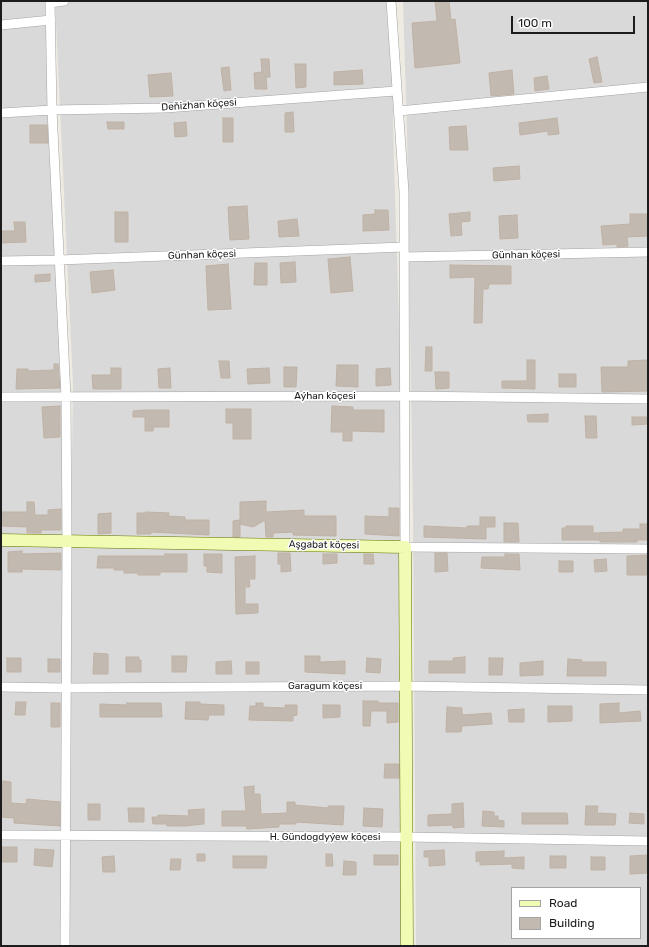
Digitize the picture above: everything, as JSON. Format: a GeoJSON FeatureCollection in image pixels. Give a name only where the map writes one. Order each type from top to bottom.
{"type":"FeatureCollection","features":[{"type":"Feature","properties":{"kind":"street"},"geometry":{"type":"LineString","coordinates":[[64,1],[50,2],[52,110],[66,397],[67,541],[65,946]]}},
{"type":"Feature","properties":{"kind":"street"},"geometry":{"type":"LineString","coordinates":[[391,1],[404,192],[407,946]]}},
{"type":"Feature","properties":{"kind":"street"},"geometry":{"type":"LineString","coordinates":[[1,25],[51,20]]}},
{"type":"Feature","properties":{"kind":"street"},"geometry":{"type":"LineString","coordinates":[[399,111],[648,87]]}},
{"type":"Feature","properties":{"kind":"street","name":"Deňizhan köçesi"},"geometry":{"type":"LineString","coordinates":[[1,113],[52,110],[165,108],[396,91]]}},
{"type":"Feature","properties":{"kind":"street","name":"Günhan köçesi"},"geometry":{"type":"LineString","coordinates":[[1,261],[404,247]]}},
{"type":"Feature","properties":{"kind":"street","name":"Günhan köçesi"},"geometry":{"type":"LineString","coordinates":[[404,257],[648,252]]}},
{"type":"Feature","properties":{"kind":"street","name":"Aýhan köçesi"},"geometry":{"type":"LineString","coordinates":[[1,397],[404,396],[648,399]]}},
{"type":"Feature","properties":{"kind":"street","name":"Aşgabat köçesi"},"geometry":{"type":"LineString","coordinates":[[1,540],[405,547],[648,549]]}},
{"type":"Feature","properties":{"kind":"street","name":"Garagum köçesi"},"geometry":{"type":"LineString","coordinates":[[1,687],[405,686],[648,690]]}},
{"type":"Feature","properties":{"kind":"street","name":"H. Gündogdyýew köçesi"},"geometry":{"type":"LineString","coordinates":[[1,835],[648,840]]}},
{"type":"Feature","properties":{"kind":"shaded area"},"geometry":{"type":"Polygon","coordinates":[[[1,1],[46,1],[57,237],[66,538],[1,538],[1,1]]]}},
{"type":"Feature","properties":{"kind":"shaded area"},"geometry":{"type":"Polygon","coordinates":[[[55,1],[387,1],[387,19],[392,50],[394,83],[393,128],[401,389],[403,542],[79,537],[71,535],[73,385],[55,1]]]}},
{"type":"Feature","properties":{"kind":"shaded area"},"geometry":{"type":"Polygon","coordinates":[[[403,1],[648,1],[648,946],[416,946],[413,519],[407,129],[403,1]]]}},
{"type":"Feature","properties":{"kind":"shaded area"},"geometry":{"type":"Polygon","coordinates":[[[1,545],[400,551],[405,946],[1,946],[1,545]]]}},
{"type":"Feature","properties":{"kind":"building"},"geometry":{"type":"Polygon","coordinates":[[[435,1],[449,1],[451,20],[455,19],[460,63],[415,68],[412,23],[437,21],[435,1]]]}},
{"type":"Feature","properties":{"kind":"building"},"geometry":{"type":"Polygon","coordinates":[[[597,57],[602,82],[594,83],[589,59],[597,57]]]}},
{"type":"Feature","properties":{"kind":"building"},"geometry":{"type":"Polygon","coordinates":[[[261,59],[269,59],[270,77],[266,77],[267,89],[255,89],[254,73],[262,72],[261,59]]]}},
{"type":"Feature","properties":{"kind":"building"},"geometry":{"type":"Polygon","coordinates":[[[295,64],[306,64],[306,87],[296,88],[295,64]]]}},
{"type":"Feature","properties":{"kind":"building"},"geometry":{"type":"Polygon","coordinates":[[[229,67],[231,90],[224,91],[221,68],[229,67]]]}},
{"type":"Feature","properties":{"kind":"building"},"geometry":{"type":"Polygon","coordinates":[[[362,70],[363,84],[334,85],[334,72],[362,70]]]}},
{"type":"Feature","properties":{"kind":"building"},"geometry":{"type":"Polygon","coordinates":[[[512,70],[514,94],[491,96],[489,73],[512,70]]]}},
{"type":"Feature","properties":{"kind":"building"},"geometry":{"type":"Polygon","coordinates":[[[171,73],[173,96],[150,97],[148,75],[171,73]]]}},
{"type":"Feature","properties":{"kind":"building"},"geometry":{"type":"Polygon","coordinates":[[[547,76],[549,89],[535,91],[534,78],[547,76]]]}},
{"type":"Feature","properties":{"kind":"building"},"geometry":{"type":"Polygon","coordinates":[[[293,112],[294,132],[285,132],[285,113],[293,112]]]}},
{"type":"Feature","properties":{"kind":"building"},"geometry":{"type":"Polygon","coordinates":[[[223,118],[233,118],[233,142],[223,142],[223,118]]]}},
{"type":"Feature","properties":{"kind":"building"},"geometry":{"type":"Polygon","coordinates":[[[557,118],[559,134],[548,135],[548,131],[520,135],[519,123],[557,118]]]}},
{"type":"Feature","properties":{"kind":"building"},"geometry":{"type":"Polygon","coordinates":[[[107,122],[124,122],[124,129],[108,129],[107,122]]]}},
{"type":"Feature","properties":{"kind":"building"},"geometry":{"type":"Polygon","coordinates":[[[186,122],[187,136],[175,137],[174,123],[186,122]]]}},
{"type":"Feature","properties":{"kind":"building"},"geometry":{"type":"Polygon","coordinates":[[[30,125],[47,125],[48,143],[30,143],[30,125]]]}},
{"type":"Feature","properties":{"kind":"building"},"geometry":{"type":"Polygon","coordinates":[[[466,126],[468,150],[450,150],[449,127],[466,126]]]}},
{"type":"Feature","properties":{"kind":"building"},"geometry":{"type":"Polygon","coordinates":[[[519,166],[520,179],[494,181],[493,168],[519,166]]]}},
{"type":"Feature","properties":{"kind":"building"},"geometry":{"type":"Polygon","coordinates":[[[247,206],[249,239],[230,240],[228,207],[247,206]]]}},
{"type":"Feature","properties":{"kind":"building"},"geometry":{"type":"Polygon","coordinates":[[[375,210],[388,210],[389,230],[363,231],[363,215],[375,214],[375,210]]]}},
{"type":"Feature","properties":{"kind":"building"},"geometry":{"type":"Polygon","coordinates":[[[115,212],[128,212],[128,242],[115,242],[115,212]]]}},
{"type":"Feature","properties":{"kind":"building"},"geometry":{"type":"Polygon","coordinates":[[[470,212],[470,221],[461,222],[462,235],[451,236],[449,214],[470,212]]]}},
{"type":"Feature","properties":{"kind":"building"},"geometry":{"type":"Polygon","coordinates":[[[630,214],[648,214],[648,236],[627,237],[628,246],[617,247],[617,244],[603,245],[601,226],[630,224],[630,214]]]}},
{"type":"Feature","properties":{"kind":"building"},"geometry":{"type":"Polygon","coordinates":[[[517,215],[518,238],[500,239],[499,216],[517,215]]]}},
{"type":"Feature","properties":{"kind":"building"},"geometry":{"type":"Polygon","coordinates":[[[297,219],[299,236],[279,237],[278,221],[297,219]]]}},
{"type":"Feature","properties":{"kind":"building"},"geometry":{"type":"Polygon","coordinates":[[[14,222],[25,222],[26,242],[1,243],[1,231],[15,231],[14,222]]]}},
{"type":"Feature","properties":{"kind":"building"},"geometry":{"type":"Polygon","coordinates":[[[350,257],[353,291],[331,293],[328,259],[350,257]]]}},
{"type":"Feature","properties":{"kind":"building"},"geometry":{"type":"Polygon","coordinates":[[[295,262],[296,282],[281,283],[280,263],[295,262]]]}},
{"type":"Feature","properties":{"kind":"building"},"geometry":{"type":"Polygon","coordinates":[[[255,263],[267,263],[267,285],[254,285],[255,263]]]}},
{"type":"Feature","properties":{"kind":"building"},"geometry":{"type":"Polygon","coordinates":[[[228,264],[231,309],[208,310],[206,266],[228,264]]]}},
{"type":"Feature","properties":{"kind":"building"},"geometry":{"type":"Polygon","coordinates":[[[450,265],[511,266],[511,284],[489,284],[488,289],[483,289],[482,323],[474,323],[475,277],[450,278],[450,265]]]}},
{"type":"Feature","properties":{"kind":"building"},"geometry":{"type":"Polygon","coordinates":[[[113,270],[115,290],[92,293],[90,272],[113,270]]]}},
{"type":"Feature","properties":{"kind":"building"},"geometry":{"type":"Polygon","coordinates":[[[50,274],[50,281],[35,282],[35,275],[50,274]]]}},
{"type":"Feature","properties":{"kind":"building"},"geometry":{"type":"Polygon","coordinates":[[[426,347],[432,347],[432,371],[425,371],[426,347]]]}},
{"type":"Feature","properties":{"kind":"building"},"geometry":{"type":"Polygon","coordinates":[[[527,360],[535,360],[535,389],[502,388],[502,381],[527,381],[527,360]]]}},
{"type":"Feature","properties":{"kind":"building"},"geometry":{"type":"Polygon","coordinates":[[[648,360],[648,391],[602,392],[601,367],[628,367],[628,361],[648,360]]]}},
{"type":"Feature","properties":{"kind":"building"},"geometry":{"type":"Polygon","coordinates":[[[219,361],[229,361],[230,378],[221,378],[219,361]]]}},
{"type":"Feature","properties":{"kind":"building"},"geometry":{"type":"Polygon","coordinates":[[[54,364],[58,364],[60,388],[16,389],[17,369],[28,369],[28,371],[54,370],[54,364]]]}},
{"type":"Feature","properties":{"kind":"building"},"geometry":{"type":"Polygon","coordinates":[[[337,365],[358,365],[358,387],[336,386],[337,365]]]}},
{"type":"Feature","properties":{"kind":"building"},"geometry":{"type":"Polygon","coordinates":[[[284,367],[297,367],[296,387],[284,387],[284,367]]]}},
{"type":"Feature","properties":{"kind":"building"},"geometry":{"type":"Polygon","coordinates":[[[111,368],[121,368],[121,389],[93,389],[92,375],[111,375],[111,368]]]}},
{"type":"Feature","properties":{"kind":"building"},"geometry":{"type":"Polygon","coordinates":[[[170,368],[171,388],[159,388],[158,369],[170,368]]]}},
{"type":"Feature","properties":{"kind":"building"},"geometry":{"type":"Polygon","coordinates":[[[269,368],[270,383],[248,384],[247,369],[269,368]]]}},
{"type":"Feature","properties":{"kind":"building"},"geometry":{"type":"Polygon","coordinates":[[[390,368],[391,385],[376,386],[376,369],[390,368]]]}},
{"type":"Feature","properties":{"kind":"building"},"geometry":{"type":"Polygon","coordinates":[[[435,372],[449,372],[449,388],[436,389],[435,372]]]}},
{"type":"Feature","properties":{"kind":"building"},"geometry":{"type":"Polygon","coordinates":[[[559,374],[576,374],[576,387],[559,387],[559,374]]]}},
{"type":"Feature","properties":{"kind":"building"},"geometry":{"type":"Polygon","coordinates":[[[60,406],[60,437],[44,438],[42,407],[60,406]]]}},
{"type":"Feature","properties":{"kind":"building"},"geometry":{"type":"Polygon","coordinates":[[[332,406],[353,407],[353,410],[384,410],[384,432],[352,431],[352,441],[343,441],[343,432],[331,432],[332,406]]]}},
{"type":"Feature","properties":{"kind":"building"},"geometry":{"type":"Polygon","coordinates":[[[226,409],[251,409],[251,439],[233,439],[233,423],[226,423],[226,409]]]}},
{"type":"Feature","properties":{"kind":"building"},"geometry":{"type":"Polygon","coordinates":[[[169,410],[169,427],[154,427],[153,431],[145,431],[145,417],[133,417],[133,411],[169,410]]]}},
{"type":"Feature","properties":{"kind":"building"},"geometry":{"type":"Polygon","coordinates":[[[548,414],[548,422],[528,422],[527,415],[548,414]]]}},
{"type":"Feature","properties":{"kind":"building"},"geometry":{"type":"Polygon","coordinates":[[[585,416],[596,416],[597,438],[586,438],[585,416]]]}},
{"type":"Feature","properties":{"kind":"building"},"geometry":{"type":"Polygon","coordinates":[[[632,417],[647,417],[648,424],[632,425],[632,417]]]}},
{"type":"Feature","properties":{"kind":"building"},"geometry":{"type":"Polygon","coordinates":[[[266,501],[266,512],[304,510],[304,516],[336,516],[336,536],[293,535],[293,532],[273,533],[273,537],[266,537],[265,520],[253,527],[240,524],[240,502],[266,501]]]}},
{"type":"Feature","properties":{"kind":"building"},"geometry":{"type":"Polygon","coordinates":[[[27,502],[34,502],[35,515],[48,515],[48,510],[61,509],[61,530],[41,530],[41,533],[27,533],[27,527],[1,526],[1,512],[27,512],[27,502]]]}},
{"type":"Feature","properties":{"kind":"building"},"geometry":{"type":"Polygon","coordinates":[[[389,508],[399,508],[399,536],[365,534],[365,516],[389,517],[389,508]]]}},
{"type":"Feature","properties":{"kind":"building"},"geometry":{"type":"Polygon","coordinates":[[[111,513],[111,533],[98,534],[98,514],[111,513]]]}},
{"type":"Feature","properties":{"kind":"building"},"geometry":{"type":"Polygon","coordinates":[[[137,513],[169,513],[168,516],[185,517],[185,520],[209,520],[209,535],[151,532],[151,534],[137,534],[137,513]]]}},
{"type":"Feature","properties":{"kind":"building"},"geometry":{"type":"Polygon","coordinates":[[[480,517],[495,517],[495,527],[486,527],[486,539],[424,537],[424,526],[467,528],[467,526],[480,526],[480,517]]]}},
{"type":"Feature","properties":{"kind":"building"},"geometry":{"type":"Polygon","coordinates":[[[240,520],[240,537],[233,537],[233,521],[240,520]]]}},
{"type":"Feature","properties":{"kind":"building"},"geometry":{"type":"Polygon","coordinates":[[[504,523],[518,523],[519,542],[504,542],[504,523]]]}},
{"type":"Feature","properties":{"kind":"building"},"geometry":{"type":"Polygon","coordinates":[[[640,524],[648,524],[648,540],[637,540],[637,542],[600,542],[600,540],[562,540],[562,528],[566,528],[566,526],[593,526],[593,533],[623,532],[623,529],[640,529],[640,524]]]}},
{"type":"Feature","properties":{"kind":"building"},"geometry":{"type":"Polygon","coordinates":[[[22,551],[22,554],[61,553],[61,570],[22,569],[22,572],[8,572],[8,552],[22,551]]]}},
{"type":"Feature","properties":{"kind":"building"},"geometry":{"type":"Polygon","coordinates":[[[278,553],[290,553],[291,571],[281,572],[281,564],[278,564],[278,553]]]}},
{"type":"Feature","properties":{"kind":"building"},"geometry":{"type":"Polygon","coordinates":[[[435,553],[447,553],[448,571],[435,572],[435,553]]]}},
{"type":"Feature","properties":{"kind":"building"},"geometry":{"type":"Polygon","coordinates":[[[165,554],[187,554],[187,572],[160,572],[160,575],[138,575],[138,573],[124,573],[124,570],[114,570],[114,568],[97,568],[98,556],[165,556],[165,554]]]}},
{"type":"Feature","properties":{"kind":"building"},"geometry":{"type":"Polygon","coordinates":[[[204,554],[222,554],[222,573],[207,572],[207,566],[204,566],[204,554]]]}},
{"type":"Feature","properties":{"kind":"building"},"geometry":{"type":"Polygon","coordinates":[[[323,554],[337,554],[337,563],[323,564],[323,554]]]}},
{"type":"Feature","properties":{"kind":"building"},"geometry":{"type":"Polygon","coordinates":[[[364,554],[373,554],[374,564],[364,564],[364,554]]]}},
{"type":"Feature","properties":{"kind":"building"},"geometry":{"type":"Polygon","coordinates":[[[505,554],[519,554],[520,570],[481,568],[482,557],[505,557],[505,554]]]}},
{"type":"Feature","properties":{"kind":"building"},"geometry":{"type":"Polygon","coordinates":[[[648,555],[648,575],[627,575],[627,556],[648,555]]]}},
{"type":"Feature","properties":{"kind":"building"},"geometry":{"type":"Polygon","coordinates":[[[255,556],[255,579],[249,579],[250,587],[245,587],[245,604],[258,604],[258,613],[236,614],[235,557],[255,556]]]}},
{"type":"Feature","properties":{"kind":"building"},"geometry":{"type":"Polygon","coordinates":[[[606,559],[607,571],[595,572],[594,560],[606,559]]]}},
{"type":"Feature","properties":{"kind":"building"},"geometry":{"type":"Polygon","coordinates":[[[559,561],[573,561],[573,572],[559,572],[559,561]]]}},
{"type":"Feature","properties":{"kind":"building"},"geometry":{"type":"Polygon","coordinates":[[[94,653],[108,654],[108,674],[93,674],[94,653]]]}},
{"type":"Feature","properties":{"kind":"building"},"geometry":{"type":"Polygon","coordinates":[[[172,656],[187,656],[186,672],[172,672],[172,656]]]}},
{"type":"Feature","properties":{"kind":"building"},"geometry":{"type":"Polygon","coordinates":[[[305,656],[320,656],[320,662],[345,661],[345,674],[305,672],[305,656]]]}},
{"type":"Feature","properties":{"kind":"building"},"geometry":{"type":"Polygon","coordinates":[[[126,657],[139,657],[139,660],[141,660],[141,672],[126,672],[126,657]]]}},
{"type":"Feature","properties":{"kind":"building"},"geometry":{"type":"Polygon","coordinates":[[[465,657],[465,673],[429,673],[429,661],[453,661],[453,658],[465,657]]]}},
{"type":"Feature","properties":{"kind":"building"},"geometry":{"type":"Polygon","coordinates":[[[7,658],[21,658],[21,672],[7,672],[7,658]]]}},
{"type":"Feature","properties":{"kind":"building"},"geometry":{"type":"Polygon","coordinates":[[[367,658],[381,659],[380,673],[366,672],[367,658]]]}},
{"type":"Feature","properties":{"kind":"building"},"geometry":{"type":"Polygon","coordinates":[[[489,658],[503,658],[502,675],[489,675],[489,658]]]}},
{"type":"Feature","properties":{"kind":"building"},"geometry":{"type":"Polygon","coordinates":[[[48,659],[60,659],[60,672],[48,672],[48,659]]]}},
{"type":"Feature","properties":{"kind":"building"},"geometry":{"type":"Polygon","coordinates":[[[568,659],[582,660],[581,662],[606,662],[606,676],[567,676],[568,659]]]}},
{"type":"Feature","properties":{"kind":"building"},"geometry":{"type":"Polygon","coordinates":[[[231,661],[232,674],[216,674],[216,662],[231,661]]]}},
{"type":"Feature","properties":{"kind":"building"},"geometry":{"type":"Polygon","coordinates":[[[543,661],[543,675],[520,676],[520,663],[543,661]]]}},
{"type":"Feature","properties":{"kind":"building"},"geometry":{"type":"Polygon","coordinates":[[[246,662],[259,662],[259,674],[246,674],[246,662]]]}},
{"type":"Feature","properties":{"kind":"building"},"geometry":{"type":"Polygon","coordinates":[[[363,701],[398,703],[398,722],[387,723],[387,711],[371,711],[370,726],[363,726],[363,701]]]}},
{"type":"Feature","properties":{"kind":"building"},"geometry":{"type":"Polygon","coordinates":[[[16,702],[26,702],[25,715],[15,715],[16,702]]]}},
{"type":"Feature","properties":{"kind":"building"},"geometry":{"type":"Polygon","coordinates":[[[186,702],[224,705],[224,715],[209,715],[208,720],[185,719],[186,702]]]}},
{"type":"Feature","properties":{"kind":"building"},"geometry":{"type":"Polygon","coordinates":[[[51,703],[60,703],[60,727],[51,727],[51,703]]]}},
{"type":"Feature","properties":{"kind":"building"},"geometry":{"type":"Polygon","coordinates":[[[127,703],[161,703],[162,717],[100,717],[100,704],[126,705],[127,703]]]}},
{"type":"Feature","properties":{"kind":"building"},"geometry":{"type":"Polygon","coordinates":[[[256,703],[263,703],[263,707],[285,708],[285,705],[297,705],[297,715],[293,716],[293,721],[249,720],[250,706],[256,706],[256,703]]]}},
{"type":"Feature","properties":{"kind":"building"},"geometry":{"type":"Polygon","coordinates":[[[619,703],[619,713],[640,711],[641,721],[600,723],[600,704],[619,703]]]}},
{"type":"Feature","properties":{"kind":"building"},"geometry":{"type":"Polygon","coordinates":[[[323,705],[340,705],[340,717],[323,718],[323,705]]]}},
{"type":"Feature","properties":{"kind":"building"},"geometry":{"type":"Polygon","coordinates":[[[548,706],[572,706],[572,721],[548,722],[548,706]]]}},
{"type":"Feature","properties":{"kind":"building"},"geometry":{"type":"Polygon","coordinates":[[[447,707],[462,708],[462,715],[491,713],[492,724],[462,726],[461,732],[446,732],[447,707]]]}},
{"type":"Feature","properties":{"kind":"building"},"geometry":{"type":"Polygon","coordinates":[[[524,709],[524,722],[509,722],[508,710],[524,709]]]}},
{"type":"Feature","properties":{"kind":"building"},"geometry":{"type":"Polygon","coordinates":[[[385,764],[399,764],[399,778],[384,778],[385,764]]]}},
{"type":"Feature","properties":{"kind":"building"},"geometry":{"type":"Polygon","coordinates":[[[3,781],[11,782],[11,803],[26,804],[27,799],[60,802],[60,826],[14,823],[14,818],[1,817],[3,781]]]}},
{"type":"Feature","properties":{"kind":"building"},"geometry":{"type":"Polygon","coordinates":[[[254,786],[254,794],[260,794],[261,814],[287,813],[287,802],[295,802],[295,805],[328,808],[328,806],[344,806],[343,825],[296,822],[296,824],[279,824],[279,827],[247,829],[246,826],[222,826],[222,811],[246,811],[244,787],[254,786]]]}},
{"type":"Feature","properties":{"kind":"building"},"geometry":{"type":"Polygon","coordinates":[[[463,803],[464,827],[453,828],[453,825],[428,826],[428,815],[452,814],[452,804],[463,803]]]}},
{"type":"Feature","properties":{"kind":"building"},"geometry":{"type":"Polygon","coordinates":[[[88,804],[100,804],[100,820],[88,820],[88,804]]]}},
{"type":"Feature","properties":{"kind":"building"},"geometry":{"type":"Polygon","coordinates":[[[586,806],[598,806],[597,813],[616,814],[615,825],[585,825],[586,806]]]}},
{"type":"Feature","properties":{"kind":"building"},"geometry":{"type":"Polygon","coordinates":[[[128,808],[144,808],[144,822],[129,822],[128,808]]]}},
{"type":"Feature","properties":{"kind":"building"},"geometry":{"type":"Polygon","coordinates":[[[364,808],[383,809],[382,827],[363,826],[364,808]]]}},
{"type":"Feature","properties":{"kind":"building"},"geometry":{"type":"Polygon","coordinates":[[[204,809],[204,824],[167,826],[167,824],[153,824],[152,817],[158,817],[158,815],[189,816],[188,810],[204,809]]]}},
{"type":"Feature","properties":{"kind":"building"},"geometry":{"type":"Polygon","coordinates":[[[483,811],[494,812],[494,816],[498,816],[498,820],[504,821],[504,827],[482,826],[483,811]]]}},
{"type":"Feature","properties":{"kind":"building"},"geometry":{"type":"Polygon","coordinates":[[[522,813],[567,813],[568,824],[522,824],[522,813]]]}},
{"type":"Feature","properties":{"kind":"building"},"geometry":{"type":"Polygon","coordinates":[[[630,813],[644,814],[644,824],[629,823],[630,813]]]}},
{"type":"Feature","properties":{"kind":"building"},"geometry":{"type":"Polygon","coordinates":[[[1,847],[17,847],[17,862],[1,862],[1,847]]]}},
{"type":"Feature","properties":{"kind":"building"},"geometry":{"type":"Polygon","coordinates":[[[35,849],[54,850],[52,867],[34,865],[35,849]]]}},
{"type":"Feature","properties":{"kind":"building"},"geometry":{"type":"Polygon","coordinates":[[[444,850],[445,865],[429,866],[429,857],[424,857],[424,851],[444,850]]]}},
{"type":"Feature","properties":{"kind":"building"},"geometry":{"type":"Polygon","coordinates":[[[504,851],[504,858],[524,857],[524,869],[512,868],[512,864],[480,865],[480,861],[476,862],[476,852],[504,851]]]}},
{"type":"Feature","properties":{"kind":"building"},"geometry":{"type":"Polygon","coordinates":[[[197,854],[205,854],[205,861],[197,861],[197,854]]]}},
{"type":"Feature","properties":{"kind":"building"},"geometry":{"type":"Polygon","coordinates":[[[326,854],[332,854],[333,866],[326,866],[326,854]]]}},
{"type":"Feature","properties":{"kind":"building"},"geometry":{"type":"Polygon","coordinates":[[[374,855],[398,855],[398,865],[374,865],[374,855]]]}},
{"type":"Feature","properties":{"kind":"building"},"geometry":{"type":"Polygon","coordinates":[[[648,855],[648,873],[630,874],[630,856],[648,855]]]}},
{"type":"Feature","properties":{"kind":"building"},"geometry":{"type":"Polygon","coordinates":[[[114,856],[115,872],[103,872],[102,857],[114,856]]]}},
{"type":"Feature","properties":{"kind":"building"},"geometry":{"type":"Polygon","coordinates":[[[233,856],[267,856],[266,868],[233,868],[233,856]]]}},
{"type":"Feature","properties":{"kind":"building"},"geometry":{"type":"Polygon","coordinates":[[[550,856],[566,856],[566,868],[550,868],[550,856]]]}},
{"type":"Feature","properties":{"kind":"building"},"geometry":{"type":"Polygon","coordinates":[[[591,857],[605,857],[605,870],[591,870],[591,857]]]}},
{"type":"Feature","properties":{"kind":"building"},"geometry":{"type":"Polygon","coordinates":[[[171,859],[181,859],[180,870],[170,870],[171,859]]]}},
{"type":"Feature","properties":{"kind":"building"},"geometry":{"type":"Polygon","coordinates":[[[344,861],[356,862],[356,875],[343,875],[344,861]]]}}]}
